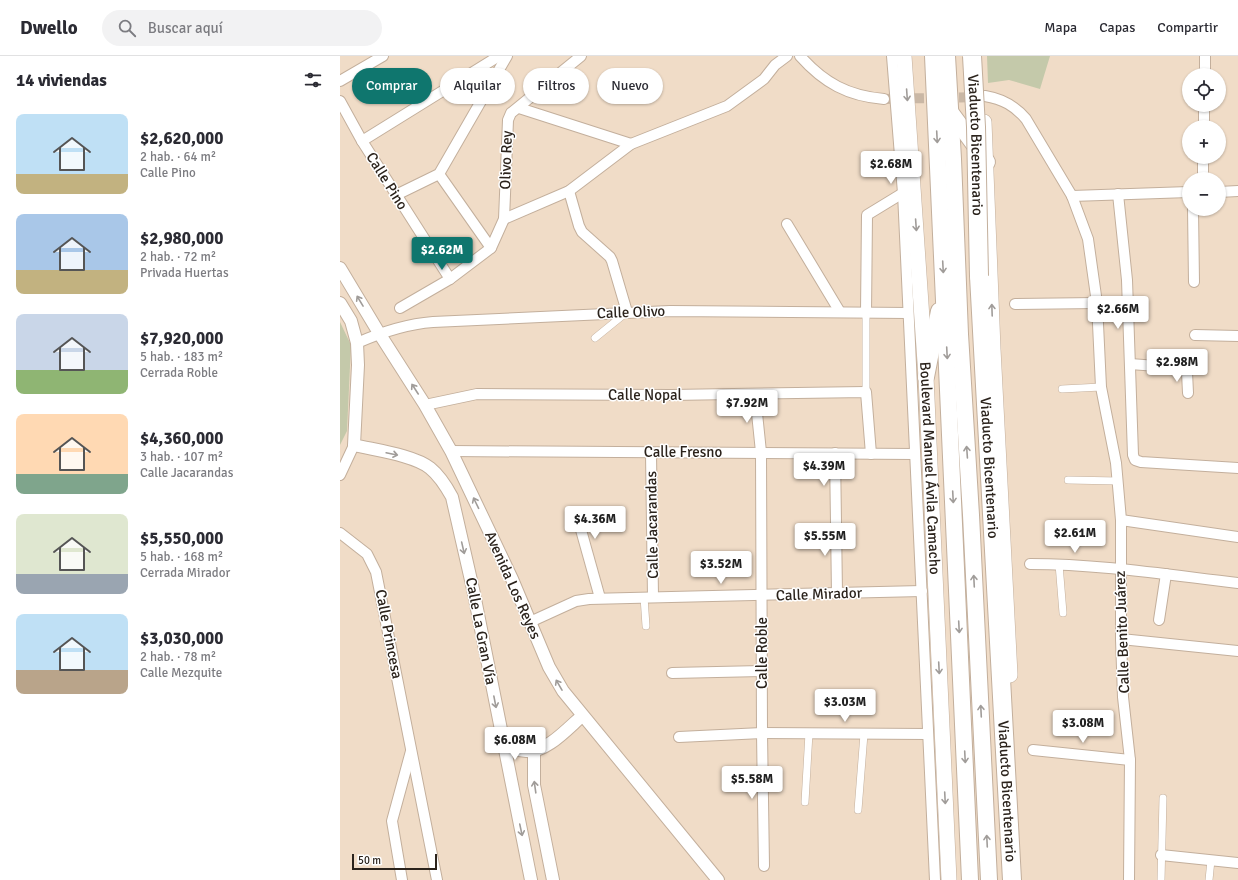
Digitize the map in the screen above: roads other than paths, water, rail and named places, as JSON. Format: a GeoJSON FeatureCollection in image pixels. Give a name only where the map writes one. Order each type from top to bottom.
{"type":"FeatureCollection","features":[{"type":"Feature","properties":{"kind":"highway","name":"Boulevard Manuel Ávila Camacho"},"geometry":{"type":"LineString","coordinates":[[933,56],[970,880]]}},
{"type":"Feature","properties":{"kind":"highway"},"geometry":{"type":"LineString","coordinates":[[947,56],[989,880]]}},
{"type":"Feature","properties":{"kind":"highway","name":"Viaducto Bicentenario"},"geometry":{"type":"LineString","coordinates":[[972,56],[976,127],[979,276],[1012,880]]}},
{"type":"Feature","properties":{"kind":"highway"},"geometry":{"type":"LineString","coordinates":[[951,113],[987,162]]}},
{"type":"Feature","properties":{"kind":"highway"},"geometry":{"type":"LineString","coordinates":[[926,378],[944,286]]}},
{"type":"Feature","properties":{"kind":"main road","name":"Boulevard Manuel Ávila Camacho"},"geometry":{"type":"LineString","coordinates":[[904,56],[926,378],[949,880]]}},
{"type":"Feature","properties":{"kind":"main road"},"geometry":{"type":"LineString","coordinates":[[980,56],[987,162],[993,349],[1014,748],[1019,880]]}},
{"type":"Feature","properties":{"kind":"street"},"geometry":{"type":"LineString","coordinates":[[340,81],[383,56]]}},
{"type":"Feature","properties":{"kind":"street"},"geometry":{"type":"LineString","coordinates":[[362,140],[499,56]]}},
{"type":"Feature","properties":{"kind":"street"},"geometry":{"type":"LineString","coordinates":[[396,195],[438,174],[507,56]]}},
{"type":"Feature","properties":{"kind":"street","name":"Olivo Rey"},"geometry":{"type":"LineString","coordinates":[[491,248],[504,219],[508,120],[511,113],[581,56]]}},
{"type":"Feature","properties":{"kind":"street"},"geometry":{"type":"LineString","coordinates":[[504,219],[569,191],[631,144],[728,106],[764,78],[775,65],[787,56]]}},
{"type":"Feature","properties":{"kind":"street"},"geometry":{"type":"LineString","coordinates":[[800,56],[822,78],[842,89],[868,98],[884,98]]}},
{"type":"Feature","properties":{"kind":"street","name":"Boulevard Manuel Ávila Camacho"},"geometry":{"type":"LineString","coordinates":[[892,56],[903,193],[935,880]]}},
{"type":"Feature","properties":{"kind":"street"},"geometry":{"type":"LineString","coordinates":[[1205,56],[1205,68]]}},
{"type":"Feature","properties":{"kind":"street","name":"Calle Benito Juárez"},"geometry":{"type":"LineString","coordinates":[[985,96],[1003,101],[1021,114],[1072,196],[1088,239],[1097,303],[1101,387],[1116,462],[1121,520],[1120,568],[1123,697],[1130,760],[1129,880]]}},
{"type":"Feature","properties":{"kind":"street","name":"Calle Pino"},"geometry":{"type":"LineString","coordinates":[[340,101],[362,140],[450,280]]}},
{"type":"Feature","properties":{"kind":"street"},"geometry":{"type":"LineString","coordinates":[[519,108],[631,144]]}},
{"type":"Feature","properties":{"kind":"street"},"geometry":{"type":"LineString","coordinates":[[400,308],[450,280],[491,248],[438,174]]}},
{"type":"Feature","properties":{"kind":"street"},"geometry":{"type":"LineString","coordinates":[[569,191],[582,232],[610,257],[612,261],[627,312],[594,338]]}},
{"type":"Feature","properties":{"kind":"street"},"geometry":{"type":"LineString","coordinates":[[1226,192],[1238,191]]}},
{"type":"Feature","properties":{"kind":"street"},"geometry":{"type":"LineString","coordinates":[[1072,196],[1182,192]]}},
{"type":"Feature","properties":{"kind":"street"},"geometry":{"type":"LineString","coordinates":[[871,454],[866,392],[866,222],[867,215],[903,193]]}},
{"type":"Feature","properties":{"kind":"street"},"geometry":{"type":"LineString","coordinates":[[1118,194],[1127,280],[1133,455],[1135,460],[1141,462],[1238,468]]}},
{"type":"Feature","properties":{"kind":"street"},"geometry":{"type":"LineString","coordinates":[[1193,216],[1194,282]]}},
{"type":"Feature","properties":{"kind":"street"},"geometry":{"type":"LineString","coordinates":[[787,224],[840,312]]}},
{"type":"Feature","properties":{"kind":"street","name":"Avenida Los Reyes"},"geometry":{"type":"LineString","coordinates":[[340,268],[379,333],[426,405],[451,451],[512,579],[552,673],[563,691],[718,880]]}},
{"type":"Feature","properties":{"kind":"street"},"geometry":{"type":"LineString","coordinates":[[340,303],[351,321],[357,343],[358,365],[354,445],[340,475]]}},
{"type":"Feature","properties":{"kind":"street"},"geometry":{"type":"LineString","coordinates":[[1015,304],[1097,303]]}},
{"type":"Feature","properties":{"kind":"street","name":"Calle Olivo"},"geometry":{"type":"LineString","coordinates":[[357,343],[379,333],[418,323],[433,322],[627,312],[908,313]]}},
{"type":"Feature","properties":{"kind":"street"},"geometry":{"type":"LineString","coordinates":[[1195,335],[1238,336]]}},
{"type":"Feature","properties":{"kind":"street"},"geometry":{"type":"LineString","coordinates":[[1130,364],[1184,368],[1186,369],[1188,393]]}},
{"type":"Feature","properties":{"kind":"street"},"geometry":{"type":"LineString","coordinates":[[1062,389],[1101,387]]}},
{"type":"Feature","properties":{"kind":"street","name":"Calle Nopal"},"geometry":{"type":"LineString","coordinates":[[426,405],[477,394],[671,395],[866,392]]}},
{"type":"Feature","properties":{"kind":"street","name":"Calle Roble"},"geometry":{"type":"LineString","coordinates":[[755,394],[761,452],[764,866]]}},
{"type":"Feature","properties":{"kind":"street","name":"Calle La Gran Vía"},"geometry":{"type":"LineString","coordinates":[[354,445],[416,460],[429,466],[438,475],[452,497],[473,589],[531,880]]}},
{"type":"Feature","properties":{"kind":"street","name":"Calle Fresno"},"geometry":{"type":"LineString","coordinates":[[451,451],[915,454]]}},
{"type":"Feature","properties":{"kind":"street","name":"Calle Jacarandas"},"geometry":{"type":"LineString","coordinates":[[649,597],[651,452]]}},
{"type":"Feature","properties":{"kind":"street"},"geometry":{"type":"LineString","coordinates":[[835,454],[837,594]]}},
{"type":"Feature","properties":{"kind":"street"},"geometry":{"type":"LineString","coordinates":[[1068,480],[1118,481]]}},
{"type":"Feature","properties":{"kind":"street"},"geometry":{"type":"LineString","coordinates":[[576,512],[600,598]]}},
{"type":"Feature","properties":{"kind":"street"},"geometry":{"type":"LineString","coordinates":[[1121,520],[1238,537]]}},
{"type":"Feature","properties":{"kind":"street","name":"Calle Princesa"},"geometry":{"type":"LineString","coordinates":[[340,533],[367,554],[376,572],[437,880]]}},
{"type":"Feature","properties":{"kind":"street"},"geometry":{"type":"LineString","coordinates":[[1030,564],[1060,564],[1120,568],[1238,583]]}},
{"type":"Feature","properties":{"kind":"street"},"geometry":{"type":"LineString","coordinates":[[1060,564],[1063,613]]}},
{"type":"Feature","properties":{"kind":"street"},"geometry":{"type":"LineString","coordinates":[[1159,620],[1166,574]]}},
{"type":"Feature","properties":{"kind":"street","name":"Calle Mirador"},"geometry":{"type":"LineString","coordinates":[[530,622],[576,601],[600,598],[762,596],[922,591]]}},
{"type":"Feature","properties":{"kind":"street"},"geometry":{"type":"LineString","coordinates":[[646,626],[649,597]]}},
{"type":"Feature","properties":{"kind":"street"},"geometry":{"type":"LineString","coordinates":[[1121,639],[1238,651]]}},
{"type":"Feature","properties":{"kind":"street"},"geometry":{"type":"LineString","coordinates":[[672,673],[762,671]]}},
{"type":"Feature","properties":{"kind":"street"},"geometry":{"type":"LineString","coordinates":[[503,743],[514,749],[525,752],[534,751],[545,747],[582,716]]}},
{"type":"Feature","properties":{"kind":"street"},"geometry":{"type":"LineString","coordinates":[[679,737],[762,733],[928,734]]}},
{"type":"Feature","properties":{"kind":"street"},"geometry":{"type":"LineString","coordinates":[[805,802],[809,733]]}},
{"type":"Feature","properties":{"kind":"street"},"geometry":{"type":"LineString","coordinates":[[858,810],[864,734]]}},
{"type":"Feature","properties":{"kind":"street","name":"Calle Princesa"},"geometry":{"type":"LineString","coordinates":[[402,880],[392,821],[412,749]]}},
{"type":"Feature","properties":{"kind":"street"},"geometry":{"type":"LineString","coordinates":[[1033,750],[1130,760]]}},
{"type":"Feature","properties":{"kind":"street"},"geometry":{"type":"LineString","coordinates":[[534,751],[534,785],[553,880]]}},
{"type":"Feature","properties":{"kind":"street"},"geometry":{"type":"LineString","coordinates":[[1161,880],[1163,798]]}},
{"type":"Feature","properties":{"kind":"street"},"geometry":{"type":"LineString","coordinates":[[1161,855],[1238,863]]}},
{"type":"Feature","properties":{"kind":"street"},"geometry":{"type":"LineString","coordinates":[[1209,880],[1211,860]]}},
{"type":"Feature","properties":{"kind":"tunnel"},"geometry":{"type":"LineString","coordinates":[[884,99],[978,97]]}}]}
